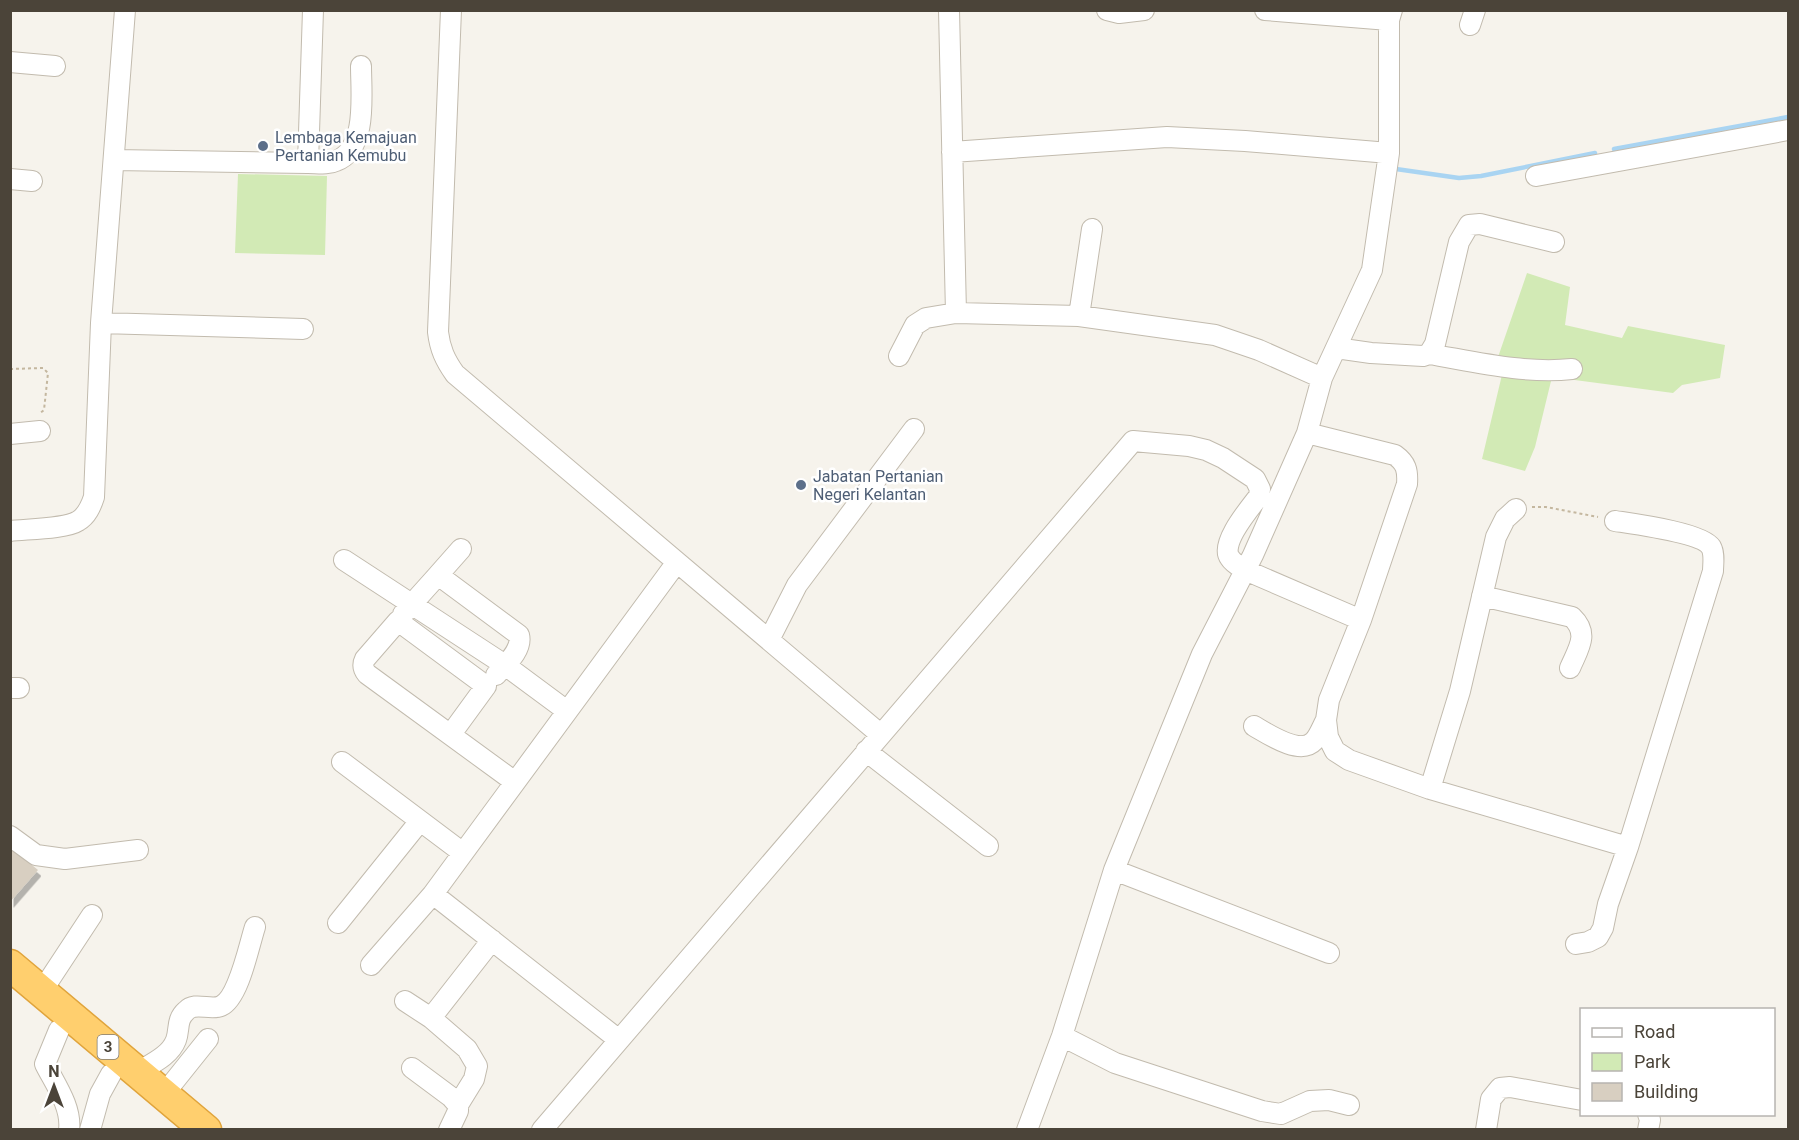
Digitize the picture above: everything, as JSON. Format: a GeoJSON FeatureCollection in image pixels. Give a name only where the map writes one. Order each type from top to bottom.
{"type":"FeatureCollection","features":[{"type":"Feature","properties":{"kind":"highway","name":"3"},"geometry":{"type":"LineString","coordinates":[[10,965],[42,991],[178,1130]]}},
{"type":"Feature","properties":{"kind":"highway","name":"3"},"geometry":{"type":"LineString","coordinates":[[10,990],[59,1030],[124,1073],[164,1094],[207,1130]]}},
{"type":"Feature","properties":{"kind":"street"},"geometry":{"type":"LineString","coordinates":[[10,531],[69,525],[79,521],[91,506],[96,487],[101,323],[125,10]]}},
{"type":"Feature","properties":{"kind":"street"},"geometry":{"type":"LineString","coordinates":[[308,163],[313,10]]}},
{"type":"Feature","properties":{"kind":"street"},"geometry":{"type":"LineString","coordinates":[[451,10],[438,332],[439,345],[444,359],[454,374],[880,734]]}},
{"type":"Feature","properties":{"kind":"street"},"geometry":{"type":"LineString","coordinates":[[949,10],[956,313]]}},
{"type":"Feature","properties":{"kind":"street"},"geometry":{"type":"LineString","coordinates":[[1107,10],[1119,13],[1144,10]]}},
{"type":"Feature","properties":{"kind":"street"},"geometry":{"type":"LineString","coordinates":[[1028,1130],[1062,1036],[1114,870],[1202,654],[1245,570],[1307,433],[1322,378],[1372,270],[1389,153],[1390,15],[1265,10]]}},
{"type":"Feature","properties":{"kind":"street"},"geometry":{"type":"LineString","coordinates":[[10,62],[55,66]]}},
{"type":"Feature","properties":{"kind":"street"},"geometry":{"type":"LineString","coordinates":[[114,160],[308,163],[337,161],[350,150],[357,137],[362,114],[361,66]]}},
{"type":"Feature","properties":{"kind":"street"},"geometry":{"type":"LineString","coordinates":[[1536,176],[1788,130]]}},
{"type":"Feature","properties":{"kind":"street"},"geometry":{"type":"LineString","coordinates":[[952,152],[1167,136],[1389,153]]}},
{"type":"Feature","properties":{"kind":"street"},"geometry":{"type":"LineString","coordinates":[[10,179],[32,182]]}},
{"type":"Feature","properties":{"kind":"street"},"geometry":{"type":"LineString","coordinates":[[1429,354],[1435,344],[1459,242],[1469,225],[1480,224],[1554,242]]}},
{"type":"Feature","properties":{"kind":"street"},"geometry":{"type":"LineString","coordinates":[[1079,316],[1092,229]]}},
{"type":"Feature","properties":{"kind":"street"},"geometry":{"type":"LineString","coordinates":[[899,356],[915,325],[920,321],[956,313],[1079,316],[1215,335],[1258,350],[1322,378]]}},
{"type":"Feature","properties":{"kind":"street"},"geometry":{"type":"LineString","coordinates":[[101,323],[303,329]]}},
{"type":"Feature","properties":{"kind":"street"},"geometry":{"type":"LineString","coordinates":[[1336,348],[1371,353],[1423,356],[1429,354],[1504,367],[1554,371],[1572,369]]}},
{"type":"Feature","properties":{"kind":"street"},"geometry":{"type":"LineString","coordinates":[[10,434],[35,423]]}},
{"type":"Feature","properties":{"kind":"street"},"geometry":{"type":"LineString","coordinates":[[768,640],[797,585],[914,429]]}},
{"type":"Feature","properties":{"kind":"street"},"geometry":{"type":"LineString","coordinates":[[1307,433],[1395,455],[1404,461],[1408,473],[1407,484],[1361,620],[1329,700],[1326,720],[1328,737],[1335,751],[1348,760],[1430,789],[1628,847]]}},
{"type":"Feature","properties":{"kind":"street"},"geometry":{"type":"LineString","coordinates":[[542,1130],[1133,441],[1189,446],[1206,450],[1223,458],[1259,484],[1258,496],[1227,545],[1229,558],[1245,570],[1361,620]]}},
{"type":"Feature","properties":{"kind":"street"},"geometry":{"type":"LineString","coordinates":[[1430,789],[1460,690],[1496,537],[1505,519],[1516,509]]}},
{"type":"Feature","properties":{"kind":"street"},"geometry":{"type":"LineString","coordinates":[[1576,944],[1598,937],[1603,928],[1608,904],[1628,847],[1713,571],[1712,548],[1702,540],[1684,534],[1615,521]]}},
{"type":"Feature","properties":{"kind":"street"},"geometry":{"type":"LineString","coordinates":[[461,549],[365,658],[363,666],[365,670],[515,782]]}},
{"type":"Feature","properties":{"kind":"street"},"geometry":{"type":"LineString","coordinates":[[344,561],[505,665],[567,711]]}},
{"type":"Feature","properties":{"kind":"street"},"geometry":{"type":"LineString","coordinates":[[371,965],[433,894],[677,562]]}},
{"type":"Feature","properties":{"kind":"street"},"geometry":{"type":"LineString","coordinates":[[438,575],[519,635],[520,639],[519,647],[486,686],[451,735]]}},
{"type":"Feature","properties":{"kind":"street"},"geometry":{"type":"LineString","coordinates":[[1482,596],[1572,617],[1579,624],[1582,634],[1570,668]]}},
{"type":"Feature","properties":{"kind":"street"},"geometry":{"type":"LineString","coordinates":[[398,621],[486,686]]}},
{"type":"Feature","properties":{"kind":"street"},"geometry":{"type":"LineString","coordinates":[[1254,726],[1298,747],[1307,746],[1314,741],[1326,720]]}},
{"type":"Feature","properties":{"kind":"street"},"geometry":{"type":"LineString","coordinates":[[866,751],[988,846]]}},
{"type":"Feature","properties":{"kind":"street"},"geometry":{"type":"LineString","coordinates":[[342,762],[463,853]]}},
{"type":"Feature","properties":{"kind":"street"},"geometry":{"type":"LineString","coordinates":[[338,923],[420,822]]}},
{"type":"Feature","properties":{"kind":"street"},"geometry":{"type":"LineString","coordinates":[[10,836],[36,855],[65,860],[138,850]]}},
{"type":"Feature","properties":{"kind":"street"},"geometry":{"type":"LineString","coordinates":[[1114,870],[1329,953]]}},
{"type":"Feature","properties":{"kind":"street"},"geometry":{"type":"LineString","coordinates":[[433,894],[619,1040]]}},
{"type":"Feature","properties":{"kind":"street"},"geometry":{"type":"LineString","coordinates":[[42,991],[92,915]]}},
{"type":"Feature","properties":{"kind":"street"},"geometry":{"type":"LineString","coordinates":[[90,1130],[100,1094],[124,1073],[169,1053],[177,1040],[177,1023],[187,1009],[198,1006],[221,1006],[230,998],[240,976],[255,927]]}},
{"type":"Feature","properties":{"kind":"street"},"geometry":{"type":"LineString","coordinates":[[431,1018],[492,940]]}},
{"type":"Feature","properties":{"kind":"street"},"geometry":{"type":"LineString","coordinates":[[405,1001],[431,1018],[467,1049],[477,1066],[474,1079],[458,1105],[458,1111],[449,1130]]}},
{"type":"Feature","properties":{"kind":"street"},"geometry":{"type":"LineString","coordinates":[[59,1030],[45,1064],[67,1108],[70,1121],[69,1130]]}},
{"type":"Feature","properties":{"kind":"street"},"geometry":{"type":"LineString","coordinates":[[1062,1036],[1115,1063],[1262,1111],[1281,1114],[1310,1101],[1329,1100],[1348,1105]]}},
{"type":"Feature","properties":{"kind":"street"},"geometry":{"type":"LineString","coordinates":[[164,1094],[208,1039]]}},
{"type":"Feature","properties":{"kind":"street"},"geometry":{"type":"LineString","coordinates":[[411,1068],[452,1097],[458,1105]]}},
{"type":"Feature","properties":{"kind":"street"},"geometry":{"type":"LineString","coordinates":[[1486,1130],[1491,1099],[1500,1088],[1510,1087],[1580,1100]]}},
{"type":"Feature","properties":{"kind":"path"},"geometry":{"type":"LineString","coordinates":[[10,369],[43,368],[48,373],[43,412],[35,423]]}},
{"type":"Feature","properties":{"kind":"path"},"geometry":{"type":"LineString","coordinates":[[1516,509],[1546,507],[1615,521]]}},
{"type":"Feature","properties":{"kind":"green space"},"geometry":{"type":"Polygon","coordinates":[[[238,174],[327,176],[325,255],[235,253],[238,174]]]}},
{"type":"Feature","properties":{"kind":"green space"},"geometry":{"type":"Polygon","coordinates":[[[1527,273],[1570,287],[1565,325],[1622,338],[1628,326],[1725,345],[1720,378],[1682,385],[1673,393],[1552,377],[1535,447],[1525,471],[1482,459],[1505,362],[1497,360],[1527,273]]]}},
{"type":"Feature","properties":{"kind":"building"},"geometry":{"type":"Polygon","coordinates":[[[10,847],[38,870],[10,902],[10,847]]]}},
{"type":"Feature","properties":{"kind":"waterway"},"geometry":{"type":"LineString","coordinates":[[1614,149],[1788,117]]}},
{"type":"Feature","properties":{"kind":"waterway"},"geometry":{"type":"LineString","coordinates":[[1396,169],[1459,178],[1481,176],[1595,153]]}},
{"type":"Feature","properties":{"kind":"place","name":"Lembaga Kemajuan Pertanian Kemubu"},"geometry":{"type":"Point","coordinates":[263,146]}},
{"type":"Feature","properties":{"kind":"place","name":"Jabatan Pertanian Negeri Kelantan"},"geometry":{"type":"Point","coordinates":[801,485]}}]}
